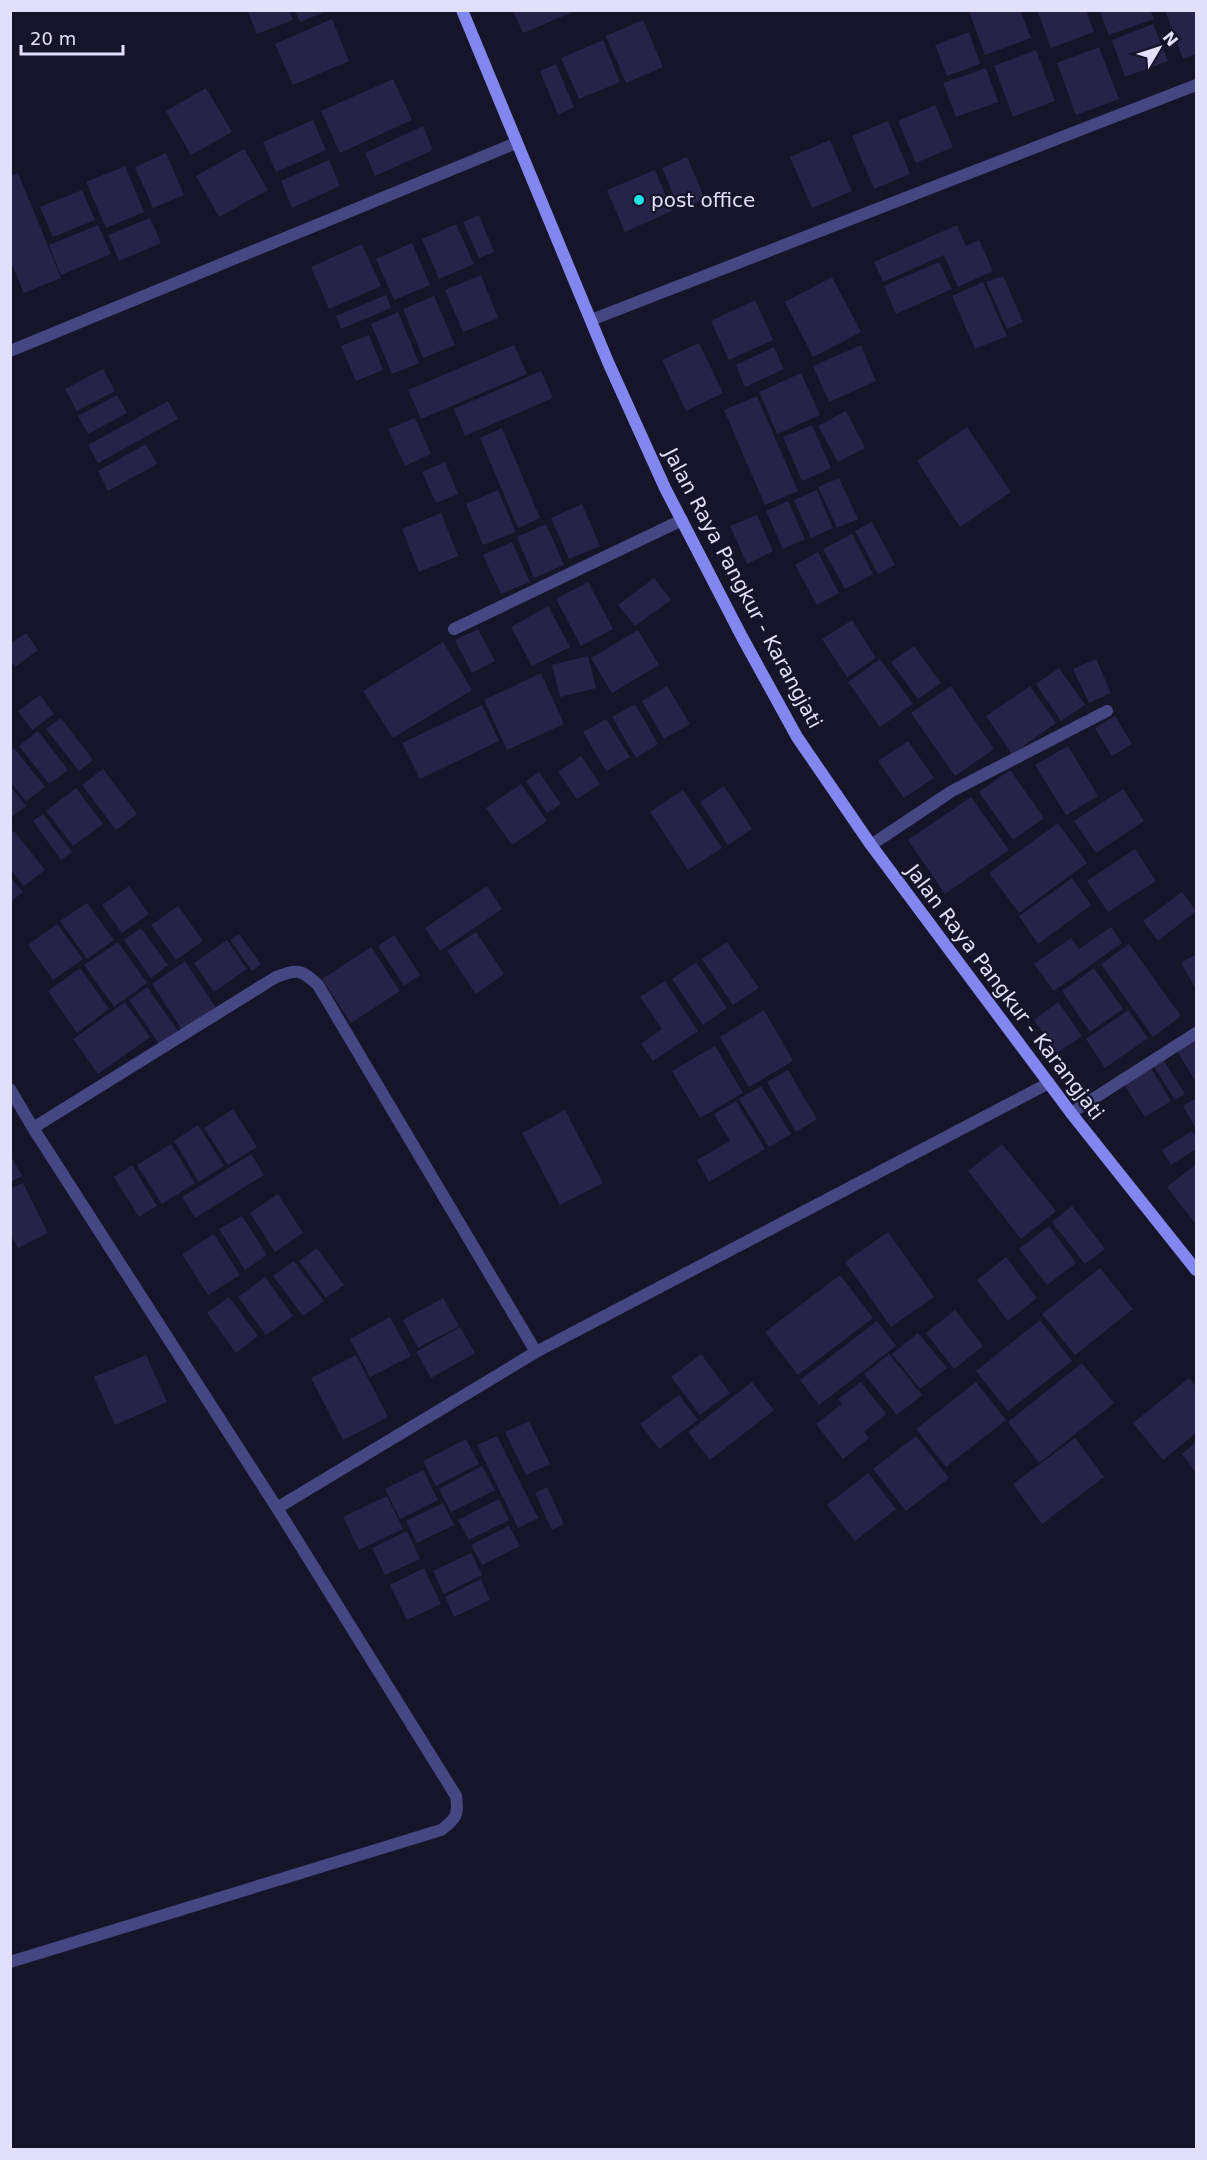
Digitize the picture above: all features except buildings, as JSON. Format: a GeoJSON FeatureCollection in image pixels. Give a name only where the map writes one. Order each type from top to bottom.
{"type":"FeatureCollection","features":[{"type":"Feature","properties":{"kind":"main road","name":"Jalan Raya Pangkur - Karangjati"},"geometry":{"type":"LineString","coordinates":[[462,10],[608,362],[682,520],[742,638],[797,737],[871,845],[1071,1113],[1197,1270]]}},
{"type":"Feature","properties":{"kind":"street"},"geometry":{"type":"LineString","coordinates":[[591,320],[1197,85]]}},
{"type":"Feature","properties":{"kind":"street"},"geometry":{"type":"LineString","coordinates":[[10,351],[516,143]]}},
{"type":"Feature","properties":{"kind":"street"},"geometry":{"type":"LineString","coordinates":[[454,629],[682,520]]}},
{"type":"Feature","properties":{"kind":"street"},"geometry":{"type":"LineString","coordinates":[[871,845],[952,790],[1107,711]]}},
{"type":"Feature","properties":{"kind":"street"},"geometry":{"type":"LineString","coordinates":[[33,1128],[276,977],[293,971],[304,972],[318,985],[536,1352]]}},
{"type":"Feature","properties":{"kind":"street"},"geometry":{"type":"LineString","coordinates":[[1071,1113],[1197,1033]]}},
{"type":"Feature","properties":{"kind":"street"},"geometry":{"type":"LineString","coordinates":[[277,1508],[536,1352],[1049,1083]]}},
{"type":"Feature","properties":{"kind":"street"},"geometry":{"type":"LineString","coordinates":[[10,1089],[277,1508],[456,1796],[458,1810],[453,1821],[441,1830],[10,1962]]}},
{"type":"Feature","properties":{"kind":"place","name":"post office"},"geometry":{"type":"Point","coordinates":[639,200]}}]}
